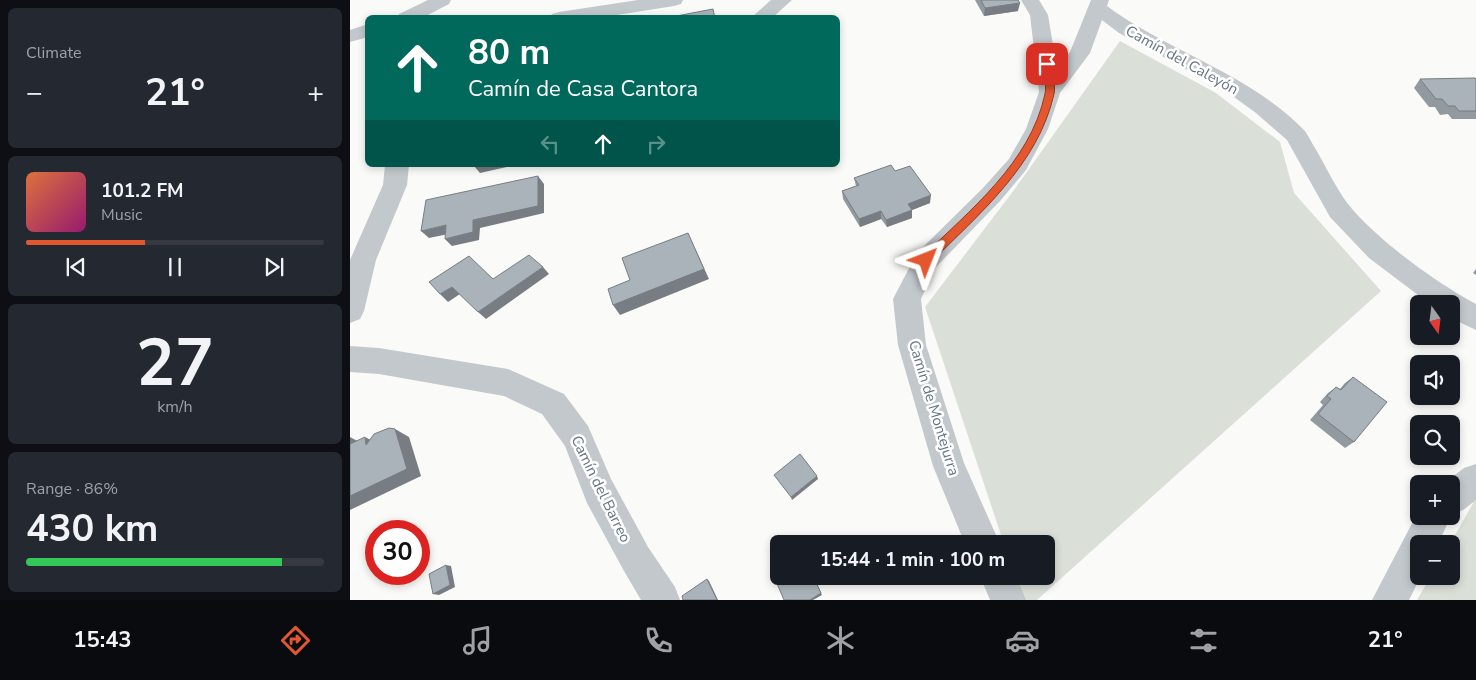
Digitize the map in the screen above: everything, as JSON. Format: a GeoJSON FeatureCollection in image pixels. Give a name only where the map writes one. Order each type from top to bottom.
{"type":"FeatureCollection","features":[{"type":"Feature","properties":{"kind":"street"},"geometry":{"type":"LineString","coordinates":[[412,15],[442,0]]}},
{"type":"Feature","properties":{"kind":"street"},"geometry":{"type":"LineString","coordinates":[[578,15],[674,0]]}},
{"type":"Feature","properties":{"kind":"street"},"geometry":{"type":"LineString","coordinates":[[764,15],[783,0]]}},
{"type":"Feature","properties":{"kind":"street"},"geometry":{"type":"LineString","coordinates":[[1030,0],[1039,14],[1050,92]]}},
{"type":"Feature","properties":{"kind":"street","name":"Camín de Montejurra"},"geometry":{"type":"LineString","coordinates":[[979,535],[949,466],[912,345],[907,299],[926,260],[992,194],[1018,164],[1037,128],[1050,92],[1080,53],[1099,4]]}},
{"type":"Feature","properties":{"kind":"street","name":"Camín del Caleyón"},"geometry":{"type":"LineString","coordinates":[[1099,4],[1126,29],[1230,84],[1296,135],[1339,210],[1378,251],[1439,295]]}},
{"type":"Feature","properties":{"kind":"street"},"geometry":{"type":"LineString","coordinates":[[350,36],[365,31]]}},
{"type":"Feature","properties":{"kind":"street"},"geometry":{"type":"LineString","coordinates":[[350,53],[365,50]]}},
{"type":"Feature","properties":{"kind":"street"},"geometry":{"type":"LineString","coordinates":[[350,311],[363,260],[395,184],[397,167]]}},
{"type":"Feature","properties":{"kind":"street","name":"Camín del Caleyón"},"geometry":{"type":"LineString","coordinates":[[1460,309],[1476,318]]}},
{"type":"Feature","properties":{"kind":"street","name":"Camín del Barreo"},"geometry":{"type":"LineString","coordinates":[[350,359],[379,361],[508,382],[553,404],[577,437],[599,490],[636,559],[662,600]]}},
{"type":"Feature","properties":{"kind":"street"},"geometry":{"type":"LineString","coordinates":[[1460,492],[1476,480]]}},
{"type":"Feature","properties":{"kind":"street"},"geometry":{"type":"LineString","coordinates":[[1390,600],[1410,561]]}},
{"type":"Feature","properties":{"kind":"street"},"geometry":{"type":"LineString","coordinates":[[1002,585],[1008,600]]}},
{"type":"Feature","properties":{"kind":"shaded area"},"geometry":{"type":"Polygon","coordinates":[[[1120,41],[1216,93],[1280,142],[1294,193],[1381,291],[1055,584],[1055,535],[1001,535],[925,307],[1014,190],[1120,41]]]}},
{"type":"Feature","properties":{"kind":"shaded area"},"geometry":{"type":"Polygon","coordinates":[[[1476,498],[1476,600],[1417,600],[1426,585],[1460,585],[1460,535],[1455,535],[1476,498]]]}},
{"type":"Feature","properties":{"kind":"shaded area"},"geometry":{"type":"Polygon","coordinates":[[[1017,585],[1054,585],[1037,600],[1022,600],[1017,585]]]}},
{"type":"Feature","properties":{"kind":"building"},"geometry":{"type":"Polygon","coordinates":[[[981,0],[1018,0],[1020,3],[985,8],[981,0]]]}},
{"type":"Feature","properties":{"kind":"building"},"geometry":{"type":"Polygon","coordinates":[[[713,9],[714,15],[682,15],[713,9]]]}},
{"type":"Feature","properties":{"kind":"building"},"geometry":{"type":"Polygon","coordinates":[[[1475,78],[1476,111],[1459,111],[1455,106],[1448,106],[1442,99],[1436,99],[1420,79],[1475,78]]]}},
{"type":"Feature","properties":{"kind":"building"},"geometry":{"type":"Polygon","coordinates":[[[891,165],[895,171],[910,166],[931,195],[908,204],[912,210],[886,220],[881,211],[859,219],[842,191],[859,185],[854,178],[891,165]]]}},
{"type":"Feature","properties":{"kind":"building"},"geometry":{"type":"Polygon","coordinates":[[[538,176],[538,206],[473,220],[473,232],[445,239],[446,225],[421,231],[426,200],[538,176]]]}},
{"type":"Feature","properties":{"kind":"building"},"geometry":{"type":"Polygon","coordinates":[[[688,233],[704,269],[613,305],[608,289],[630,280],[622,258],[688,233]]]}},
{"type":"Feature","properties":{"kind":"building"},"geometry":{"type":"Polygon","coordinates":[[[529,255],[543,267],[478,312],[452,287],[440,294],[429,282],[469,256],[493,279],[529,255]]]}},
{"type":"Feature","properties":{"kind":"building"},"geometry":{"type":"Polygon","coordinates":[[[1353,377],[1387,402],[1354,442],[1318,414],[1331,399],[1327,396],[1336,387],[1341,390],[1353,377]]]}},
{"type":"Feature","properties":{"kind":"building"},"geometry":{"type":"Polygon","coordinates":[[[389,428],[395,429],[407,469],[350,496],[350,444],[365,437],[366,445],[374,434],[389,428]]]}},
{"type":"Feature","properties":{"kind":"building"},"geometry":{"type":"Polygon","coordinates":[[[800,454],[817,476],[791,497],[774,475],[800,454]]]}},
{"type":"Feature","properties":{"kind":"building"},"geometry":{"type":"Polygon","coordinates":[[[446,565],[450,585],[433,594],[430,573],[446,565]]]}},
{"type":"Feature","properties":{"kind":"building"},"geometry":{"type":"Polygon","coordinates":[[[707,579],[717,600],[683,600],[682,596],[707,579]]]}},
{"type":"Feature","properties":{"kind":"building"},"geometry":{"type":"Polygon","coordinates":[[[778,585],[817,585],[821,593],[810,600],[784,600],[778,585]]]}},
{"type":"Feature","properties":{"kind":"route"},"geometry":{"type":"LineString","coordinates":[[926,260],[992,194],[1018,164],[1037,128],[1050,92],[1047,64]]}}]}
